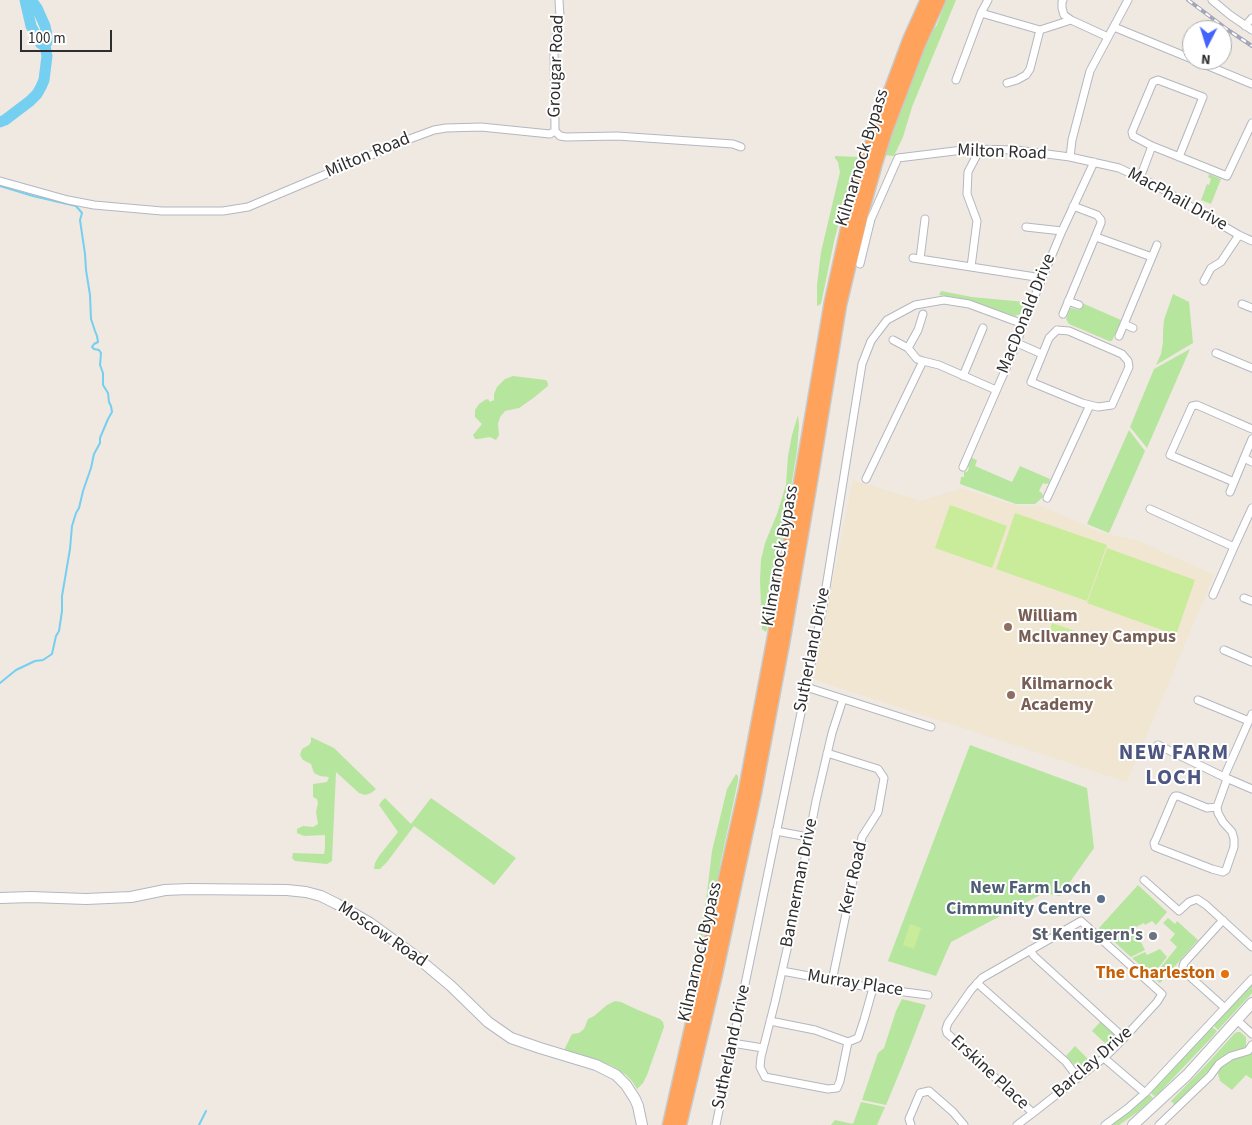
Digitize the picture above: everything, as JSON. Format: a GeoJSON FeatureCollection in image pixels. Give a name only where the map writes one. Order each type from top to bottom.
{"type":"FeatureCollection","features":[{"type":"Feature","properties":{"kind":"highway","name":"Kilmarnock Bypass"},"geometry":{"type":"LineString","coordinates":[[671,1123],[745,790],[774,636],[831,301],[850,215],[876,129],[909,40],[927,0]]}},
{"type":"Feature","properties":{"kind":"highway","name":"Kilmarnock Bypass"},"geometry":{"type":"LineString","coordinates":[[671,1123],[685,1103],[716,974],[756,783],[789,611],[840,305],[861,217],[886,131],[919,44],[939,0]]}},
{"type":"Feature","properties":{"kind":"highway"},"geometry":{"type":"LineString","coordinates":[[685,1103],[686,1125]]}},
{"type":"Feature","properties":{"kind":"street","name":"Grougar Road"},"geometry":{"type":"LineString","coordinates":[[554,131],[554,48],[560,17],[559,0]]}},
{"type":"Feature","properties":{"kind":"street"},"geometry":{"type":"LineString","coordinates":[[956,80],[981,13],[988,0]]}},
{"type":"Feature","properties":{"kind":"street"},"geometry":{"type":"LineString","coordinates":[[1064,0],[1062,2],[1064,15],[1108,37]]}},
{"type":"Feature","properties":{"kind":"street"},"geometry":{"type":"LineString","coordinates":[[1070,157],[1074,133],[1090,71],[1128,0]]}},
{"type":"Feature","properties":{"kind":"street"},"geometry":{"type":"LineString","coordinates":[[1212,0],[1252,30]]}},
{"type":"Feature","properties":{"kind":"street"},"geometry":{"type":"LineString","coordinates":[[981,13],[1040,30],[1071,20]]}},
{"type":"Feature","properties":{"kind":"street"},"geometry":{"type":"LineString","coordinates":[[1245,26],[1252,18]]}},
{"type":"Feature","properties":{"kind":"street"},"geometry":{"type":"LineString","coordinates":[[1114,27],[1182,55]]}},
{"type":"Feature","properties":{"kind":"street"},"geometry":{"type":"LineString","coordinates":[[1007,83],[1026,75],[1030,69],[1040,30]]}},
{"type":"Feature","properties":{"kind":"street"},"geometry":{"type":"LineString","coordinates":[[1218,70],[1252,84]]}},
{"type":"Feature","properties":{"kind":"street"},"geometry":{"type":"LineString","coordinates":[[1179,157],[1203,98],[1158,80],[1152,82],[1132,132],[1133,136],[1152,146],[1179,157],[1227,176],[1252,123]]}},
{"type":"Feature","properties":{"kind":"street","name":"Milton Road"},"geometry":{"type":"LineString","coordinates":[[0,181],[68,200],[100,206],[162,211],[223,211],[248,207],[407,140],[434,130],[446,128],[481,127],[550,134],[554,131],[560,136],[566,137],[625,137],[733,144],[741,147]]}},
{"type":"Feature","properties":{"kind":"street"},"geometry":{"type":"LineString","coordinates":[[1140,178],[1152,146]]}},
{"type":"Feature","properties":{"kind":"street","name":"Milton Road"},"geometry":{"type":"LineString","coordinates":[[860,264],[870,219],[898,158],[971,149],[1016,150],[1070,157]]}},
{"type":"Feature","properties":{"kind":"street"},"geometry":{"type":"LineString","coordinates":[[971,267],[977,221],[967,194],[968,172],[980,149]]}},
{"type":"Feature","properties":{"kind":"street","name":"MacPhail Drive"},"geometry":{"type":"LineString","coordinates":[[1070,157],[1119,168],[1159,187],[1252,241]]}},
{"type":"Feature","properties":{"kind":"street","name":"MacDonald Drive"},"geometry":{"type":"LineString","coordinates":[[963,467],[1017,343],[1023,324],[1062,231],[1094,162]]}},
{"type":"Feature","properties":{"kind":"street"},"geometry":{"type":"LineString","coordinates":[[1063,314],[1101,223],[1097,215],[1073,206]]}},
{"type":"Feature","properties":{"kind":"street"},"geometry":{"type":"LineString","coordinates":[[925,219],[917,259],[1042,278]]}},
{"type":"Feature","properties":{"kind":"street"},"geometry":{"type":"LineString","coordinates":[[1026,227],[1062,231]]}},
{"type":"Feature","properties":{"kind":"street"},"geometry":{"type":"LineString","coordinates":[[1204,281],[1211,268],[1221,262],[1239,235]]}},
{"type":"Feature","properties":{"kind":"street"},"geometry":{"type":"LineString","coordinates":[[1096,237],[1152,258]]}},
{"type":"Feature","properties":{"kind":"street"},"geometry":{"type":"LineString","coordinates":[[1119,336],[1157,245]]}},
{"type":"Feature","properties":{"kind":"street","name":"Sutherland Drive"},"geometry":{"type":"LineString","coordinates":[[716,1125],[823,606],[862,364],[871,341],[887,320],[915,305],[944,300],[969,304],[1023,324]]}},
{"type":"Feature","properties":{"kind":"street"},"geometry":{"type":"LineString","coordinates":[[1068,301],[1079,305]]}},
{"type":"Feature","properties":{"kind":"street"},"geometry":{"type":"LineString","coordinates":[[1242,304],[1252,308]]}},
{"type":"Feature","properties":{"kind":"street"},"geometry":{"type":"LineString","coordinates":[[908,348],[918,330],[923,314]]}},
{"type":"Feature","properties":{"kind":"street"},"geometry":{"type":"LineString","coordinates":[[1124,324],[1134,328]]}},
{"type":"Feature","properties":{"kind":"street"},"geometry":{"type":"LineString","coordinates":[[963,376],[982,328]]}},
{"type":"Feature","properties":{"kind":"street"},"geometry":{"type":"LineString","coordinates":[[1057,330],[1069,331],[1122,354],[1128,360],[1128,366],[1112,405],[1098,407],[1082,403],[1031,382],[1042,354],[1049,338],[1057,330]]}},
{"type":"Feature","properties":{"kind":"street"},"geometry":{"type":"LineString","coordinates":[[893,340],[908,348],[917,359],[939,365],[996,390]]}},
{"type":"Feature","properties":{"kind":"street"},"geometry":{"type":"LineString","coordinates":[[1017,343],[1042,354]]}},
{"type":"Feature","properties":{"kind":"street"},"geometry":{"type":"LineString","coordinates":[[1216,353],[1252,368]]}},
{"type":"Feature","properties":{"kind":"street"},"geometry":{"type":"LineString","coordinates":[[866,478],[923,361]]}},
{"type":"Feature","properties":{"kind":"street"},"geometry":{"type":"LineString","coordinates":[[1047,498],[1090,405]]}},
{"type":"Feature","properties":{"kind":"street"},"geometry":{"type":"LineString","coordinates":[[1234,482],[1170,455],[1192,406],[1197,405],[1252,428]]}},
{"type":"Feature","properties":{"kind":"street"},"geometry":{"type":"LineString","coordinates":[[1230,492],[1252,439]]}},
{"type":"Feature","properties":{"kind":"street"},"geometry":{"type":"LineString","coordinates":[[1244,458],[1252,462]]}},
{"type":"Feature","properties":{"kind":"street"},"geometry":{"type":"LineString","coordinates":[[1213,595],[1252,508]]}},
{"type":"Feature","properties":{"kind":"street"},"geometry":{"type":"LineString","coordinates":[[1150,509],[1234,546]]}},
{"type":"Feature","properties":{"kind":"street"},"geometry":{"type":"LineString","coordinates":[[1244,598],[1252,601]]}},
{"type":"Feature","properties":{"kind":"street"},"geometry":{"type":"LineString","coordinates":[[1224,650],[1252,662]]}},
{"type":"Feature","properties":{"kind":"street"},"geometry":{"type":"LineString","coordinates":[[806,687],[931,727]]}},
{"type":"Feature","properties":{"kind":"street","name":"Bannerman Drive"},"geometry":{"type":"LineString","coordinates":[[843,699],[832,733],[808,837],[782,971],[760,1067],[765,1077],[828,1089],[837,1088],[848,1042]]}},
{"type":"Feature","properties":{"kind":"street"},"geometry":{"type":"LineString","coordinates":[[1198,700],[1250,718],[1226,778],[1217,807],[1223,822],[1232,832],[1234,846],[1226,870],[1223,872],[1155,847],[1154,843],[1175,796],[1207,808],[1217,807]]}},
{"type":"Feature","properties":{"kind":"street"},"geometry":{"type":"LineString","coordinates":[[1158,745],[1252,789]]}},
{"type":"Feature","properties":{"kind":"street","name":"Kerr Road"},"geometry":{"type":"LineString","coordinates":[[827,753],[878,770],[884,778],[878,812],[862,838],[832,981]]}},
{"type":"Feature","properties":{"kind":"street"},"geometry":{"type":"LineString","coordinates":[[776,831],[808,837]]}},
{"type":"Feature","properties":{"kind":"street"},"geometry":{"type":"LineString","coordinates":[[1144,880],[1178,910],[1189,902],[1197,900],[1206,905],[1252,947]]}},
{"type":"Feature","properties":{"kind":"street","name":"Moscow Road"},"geometry":{"type":"LineString","coordinates":[[0,898],[95,899],[132,897],[165,890],[198,889],[287,890],[321,896],[370,923],[420,959],[488,1022],[510,1038],[596,1065],[616,1075],[626,1085],[635,1099],[642,1125]]}},
{"type":"Feature","properties":{"kind":"street"},"geometry":{"type":"LineString","coordinates":[[1223,920],[1183,966],[1186,973],[1225,1008]]}},
{"type":"Feature","properties":{"kind":"street","name":"Barclay Drive"},"geometry":{"type":"LineString","coordinates":[[1017,1125],[1104,1058],[1157,1002],[1162,994],[1081,921],[1030,950]]}},
{"type":"Feature","properties":{"kind":"street"},"geometry":{"type":"LineString","coordinates":[[1078,1078],[1066,1062],[977,983],[988,973],[1030,950],[1034,956],[1124,1038]]}},
{"type":"Feature","properties":{"kind":"street","name":"Murray Place"},"geometry":{"type":"LineString","coordinates":[[782,971],[873,988],[928,995]]}},
{"type":"Feature","properties":{"kind":"street"},"geometry":{"type":"LineString","coordinates":[[1105,1125],[1145,1093],[1252,979]]}},
{"type":"Feature","properties":{"kind":"street","name":"Erskine Place"},"geometry":{"type":"LineString","coordinates":[[977,983],[948,1023],[946,1032],[1032,1113]]}},
{"type":"Feature","properties":{"kind":"street"},"geometry":{"type":"LineString","coordinates":[[770,1021],[815,1030],[848,1042],[858,1038],[873,988]]}},
{"type":"Feature","properties":{"kind":"street"},"geometry":{"type":"LineString","coordinates":[[1133,1125],[1187,1075],[1252,1003]]}},
{"type":"Feature","properties":{"kind":"street"},"geometry":{"type":"LineString","coordinates":[[1237,1020],[1252,1034]]}},
{"type":"Feature","properties":{"kind":"street"},"geometry":{"type":"LineString","coordinates":[[732,1043],[763,1048]]}},
{"type":"Feature","properties":{"kind":"street"},"geometry":{"type":"LineString","coordinates":[[1159,1125],[1210,1076],[1219,1064],[1232,1056],[1248,1051],[1252,1045]]}},
{"type":"Feature","properties":{"kind":"street"},"geometry":{"type":"LineString","coordinates":[[1104,1058],[1145,1093]]}},
{"type":"Feature","properties":{"kind":"street"},"geometry":{"type":"LineString","coordinates":[[910,1125],[909,1119],[920,1093],[929,1091],[953,1112],[964,1125]]}},
{"type":"Feature","properties":{"kind":"shaded area","name":"William McIlvanney Campus"},"geometry":{"type":"Polygon","coordinates":[[[853,480],[921,501],[962,488],[1006,503],[1025,507],[1041,506],[1100,532],[1139,541],[1214,575],[1127,782],[813,679],[853,480]]]}},
{"type":"Feature","properties":{"kind":"green space"},"geometry":{"type":"Polygon","coordinates":[[[946,0],[956,0],[912,107],[903,137],[894,156],[882,155],[923,42],[937,25],[946,0]]]}},
{"type":"Feature","properties":{"kind":"green space"},"geometry":{"type":"Polygon","coordinates":[[[835,156],[858,157],[835,237],[821,304],[817,306],[817,285],[821,252],[840,172],[835,156]]]}},
{"type":"Feature","properties":{"kind":"green space"},"geometry":{"type":"Polygon","coordinates":[[[1209,174],[1221,179],[1211,204],[1201,200],[1211,179],[1208,177],[1209,174]]]}},
{"type":"Feature","properties":{"kind":"green space"},"geometry":{"type":"Polygon","coordinates":[[[941,291],[972,297],[1025,302],[1020,314],[1015,316],[959,298],[939,295],[941,291]]]}},
{"type":"Feature","properties":{"kind":"green space"},"geometry":{"type":"Polygon","coordinates":[[[1173,294],[1189,302],[1193,343],[1156,365],[1161,354],[1164,320],[1173,294]]]}},
{"type":"Feature","properties":{"kind":"green space"},"geometry":{"type":"Polygon","coordinates":[[[1082,303],[1121,320],[1112,341],[1069,324],[1066,319],[1070,309],[1079,310],[1082,303]]]}},
{"type":"Feature","properties":{"kind":"green space"},"geometry":{"type":"Polygon","coordinates":[[[1190,349],[1147,448],[1130,427],[1154,369],[1190,349]]]}},
{"type":"Feature","properties":{"kind":"green space"},"geometry":{"type":"Polygon","coordinates":[[[513,376],[546,380],[548,386],[519,408],[505,411],[500,417],[498,424],[499,435],[496,440],[490,437],[475,439],[473,435],[482,424],[475,417],[475,410],[485,400],[488,399],[490,402],[494,400],[497,387],[505,379],[513,376]]]}},
{"type":"Feature","properties":{"kind":"green space"},"geometry":{"type":"Polygon","coordinates":[[[798,415],[797,451],[766,632],[762,629],[761,560],[765,543],[786,485],[788,456],[798,415]]]}},
{"type":"Feature","properties":{"kind":"green space"},"geometry":{"type":"Polygon","coordinates":[[[1129,430],[1145,451],[1109,533],[1087,524],[1129,430]]]}},
{"type":"Feature","properties":{"kind":"green space"},"geometry":{"type":"Polygon","coordinates":[[[968,458],[977,460],[975,466],[1012,482],[1020,466],[1050,479],[1049,483],[1043,483],[1039,491],[1043,497],[1035,504],[1016,504],[960,484],[961,477],[964,477],[964,471],[967,472],[969,468],[966,464],[968,458]]]}},
{"type":"Feature","properties":{"kind":"green space"},"geometry":{"type":"Polygon","coordinates":[[[950,505],[1007,526],[992,568],[935,548],[950,505]]]}},
{"type":"Feature","properties":{"kind":"green space"},"geometry":{"type":"Polygon","coordinates":[[[1015,513],[1107,545],[1087,601],[996,569],[1015,513]]]}},
{"type":"Feature","properties":{"kind":"green space"},"geometry":{"type":"Polygon","coordinates":[[[1107,548],[1195,580],[1176,635],[1087,603],[1107,548]]]}},
{"type":"Feature","properties":{"kind":"green space"},"geometry":{"type":"Polygon","coordinates":[[[1052,623],[1078,632],[1074,645],[1048,636],[1052,623]]]}},
{"type":"Feature","properties":{"kind":"green space"},"geometry":{"type":"Polygon","coordinates":[[[311,737],[334,748],[376,789],[365,795],[359,793],[336,772],[332,861],[327,864],[295,861],[292,858],[293,853],[324,854],[325,848],[325,835],[304,836],[297,833],[297,829],[303,826],[313,827],[318,824],[316,812],[318,803],[317,799],[313,797],[313,784],[327,782],[329,777],[314,773],[311,764],[303,760],[300,755],[302,749],[311,742],[311,737]]]}},
{"type":"Feature","properties":{"kind":"green space"},"geometry":{"type":"Polygon","coordinates":[[[970,745],[1087,788],[1094,848],[1060,896],[1044,893],[951,942],[936,976],[888,961],[970,745]]]}},
{"type":"Feature","properties":{"kind":"green space"},"geometry":{"type":"Polygon","coordinates":[[[736,774],[738,781],[716,890],[709,910],[693,975],[692,968],[706,901],[712,851],[727,789],[736,774]]]}},
{"type":"Feature","properties":{"kind":"green space"},"geometry":{"type":"Polygon","coordinates":[[[385,798],[411,824],[431,798],[516,858],[494,885],[414,826],[387,862],[380,869],[374,869],[379,856],[398,832],[379,805],[385,798]]]}},
{"type":"Feature","properties":{"kind":"green space"},"geometry":{"type":"Polygon","coordinates":[[[1138,885],[1167,912],[1156,925],[1152,921],[1134,928],[1145,950],[1131,957],[1099,928],[1138,885]]]}},
{"type":"Feature","properties":{"kind":"green space"},"geometry":{"type":"Polygon","coordinates":[[[1168,918],[1175,924],[1177,921],[1198,940],[1160,983],[1153,977],[1177,947],[1170,940],[1175,934],[1163,923],[1168,918]]]}},
{"type":"Feature","properties":{"kind":"green space"},"geometry":{"type":"Polygon","coordinates":[[[910,924],[921,928],[914,949],[903,945],[910,924]]]}},
{"type":"Feature","properties":{"kind":"green space"},"geometry":{"type":"Polygon","coordinates":[[[1160,949],[1167,957],[1152,976],[1132,958],[1145,952],[1147,955],[1160,949]]]}},
{"type":"Feature","properties":{"kind":"green space"},"geometry":{"type":"Polygon","coordinates":[[[1252,982],[1252,993],[1218,1030],[1213,1025],[1252,982]]]}},
{"type":"Feature","properties":{"kind":"green space"},"geometry":{"type":"Polygon","coordinates":[[[902,999],[926,1005],[903,1064],[886,1105],[862,1100],[878,1053],[884,1048],[902,999]]]}},
{"type":"Feature","properties":{"kind":"green space"},"geometry":{"type":"Polygon","coordinates":[[[615,1001],[660,1019],[663,1022],[664,1027],[647,1075],[637,1089],[626,1075],[612,1066],[565,1050],[572,1034],[579,1033],[584,1029],[588,1019],[615,1001]]]}},
{"type":"Feature","properties":{"kind":"green space"},"geometry":{"type":"Polygon","coordinates":[[[1101,1021],[1114,1033],[1114,1041],[1108,1046],[1092,1031],[1101,1021]]]}},
{"type":"Feature","properties":{"kind":"green space"},"geometry":{"type":"Polygon","coordinates":[[[1212,1027],[1217,1031],[1213,1036],[1154,1096],[1150,1092],[1212,1027]]]}},
{"type":"Feature","properties":{"kind":"green space"},"geometry":{"type":"Polygon","coordinates":[[[1237,1032],[1246,1037],[1246,1047],[1217,1062],[1175,1105],[1171,1101],[1237,1032]]]}},
{"type":"Feature","properties":{"kind":"green space"},"geometry":{"type":"Polygon","coordinates":[[[1075,1046],[1090,1061],[1085,1066],[1076,1066],[1066,1056],[1075,1046]]]}},
{"type":"Feature","properties":{"kind":"green space"},"geometry":{"type":"Polygon","coordinates":[[[1252,1052],[1252,1079],[1246,1075],[1232,1090],[1220,1081],[1219,1069],[1224,1064],[1231,1059],[1245,1056],[1252,1052]]]}},
{"type":"Feature","properties":{"kind":"green space"},"geometry":{"type":"Polygon","coordinates":[[[1148,1093],[1153,1098],[1139,1111],[1119,1125],[1110,1125],[1148,1093]]]}},
{"type":"Feature","properties":{"kind":"green space"},"geometry":{"type":"Polygon","coordinates":[[[861,1102],[885,1107],[877,1125],[831,1125],[835,1120],[853,1124],[861,1102]]]}},
{"type":"Feature","properties":{"kind":"waterway"},"geometry":{"type":"LineString","coordinates":[[0,122],[30,101],[37,94],[44,80],[47,56],[45,46],[40,43],[31,26],[25,0]]}},
{"type":"Feature","properties":{"kind":"waterway"},"geometry":{"type":"LineString","coordinates":[[31,0],[45,26],[48,40],[45,46]]}},
{"type":"Feature","properties":{"kind":"waterway"},"geometry":{"type":"LineString","coordinates":[[0,186],[76,206],[82,213],[80,220],[90,295],[91,319],[98,342],[92,347],[101,353],[100,365],[103,373],[103,385],[108,393],[112,412],[94,454],[72,526],[59,631],[52,654],[43,660],[35,661],[16,670],[0,683]]}},
{"type":"Feature","properties":{"kind":"waterway"},"geometry":{"type":"LineString","coordinates":[[199,1125],[206,1111]]}},
{"type":"Feature","properties":{"kind":"railway"},"geometry":{"type":"LineString","coordinates":[[1188,0],[1252,46]]}},
{"type":"Feature","properties":{"kind":"place","name":"William McIlvanney Campus"},"geometry":{"type":"Point","coordinates":[1008,627]}},
{"type":"Feature","properties":{"kind":"place","name":"Kilmarnock Academy"},"geometry":{"type":"Point","coordinates":[1011,695]}},
{"type":"Feature","properties":{"kind":"place","name":"New Farm Loch Cimmunity Centre"},"geometry":{"type":"Point","coordinates":[1101,899]}},
{"type":"Feature","properties":{"kind":"place","name":"St Kentigern's"},"geometry":{"type":"Point","coordinates":[1153,936]}},
{"type":"Feature","properties":{"kind":"place","name":"The Charleston"},"geometry":{"type":"Point","coordinates":[1225,974]}},
{"type":"Feature","properties":{"kind":"district","name":"NEW FARM LOCH"},"geometry":{"type":"Point","coordinates":[1174,766]}}]}
